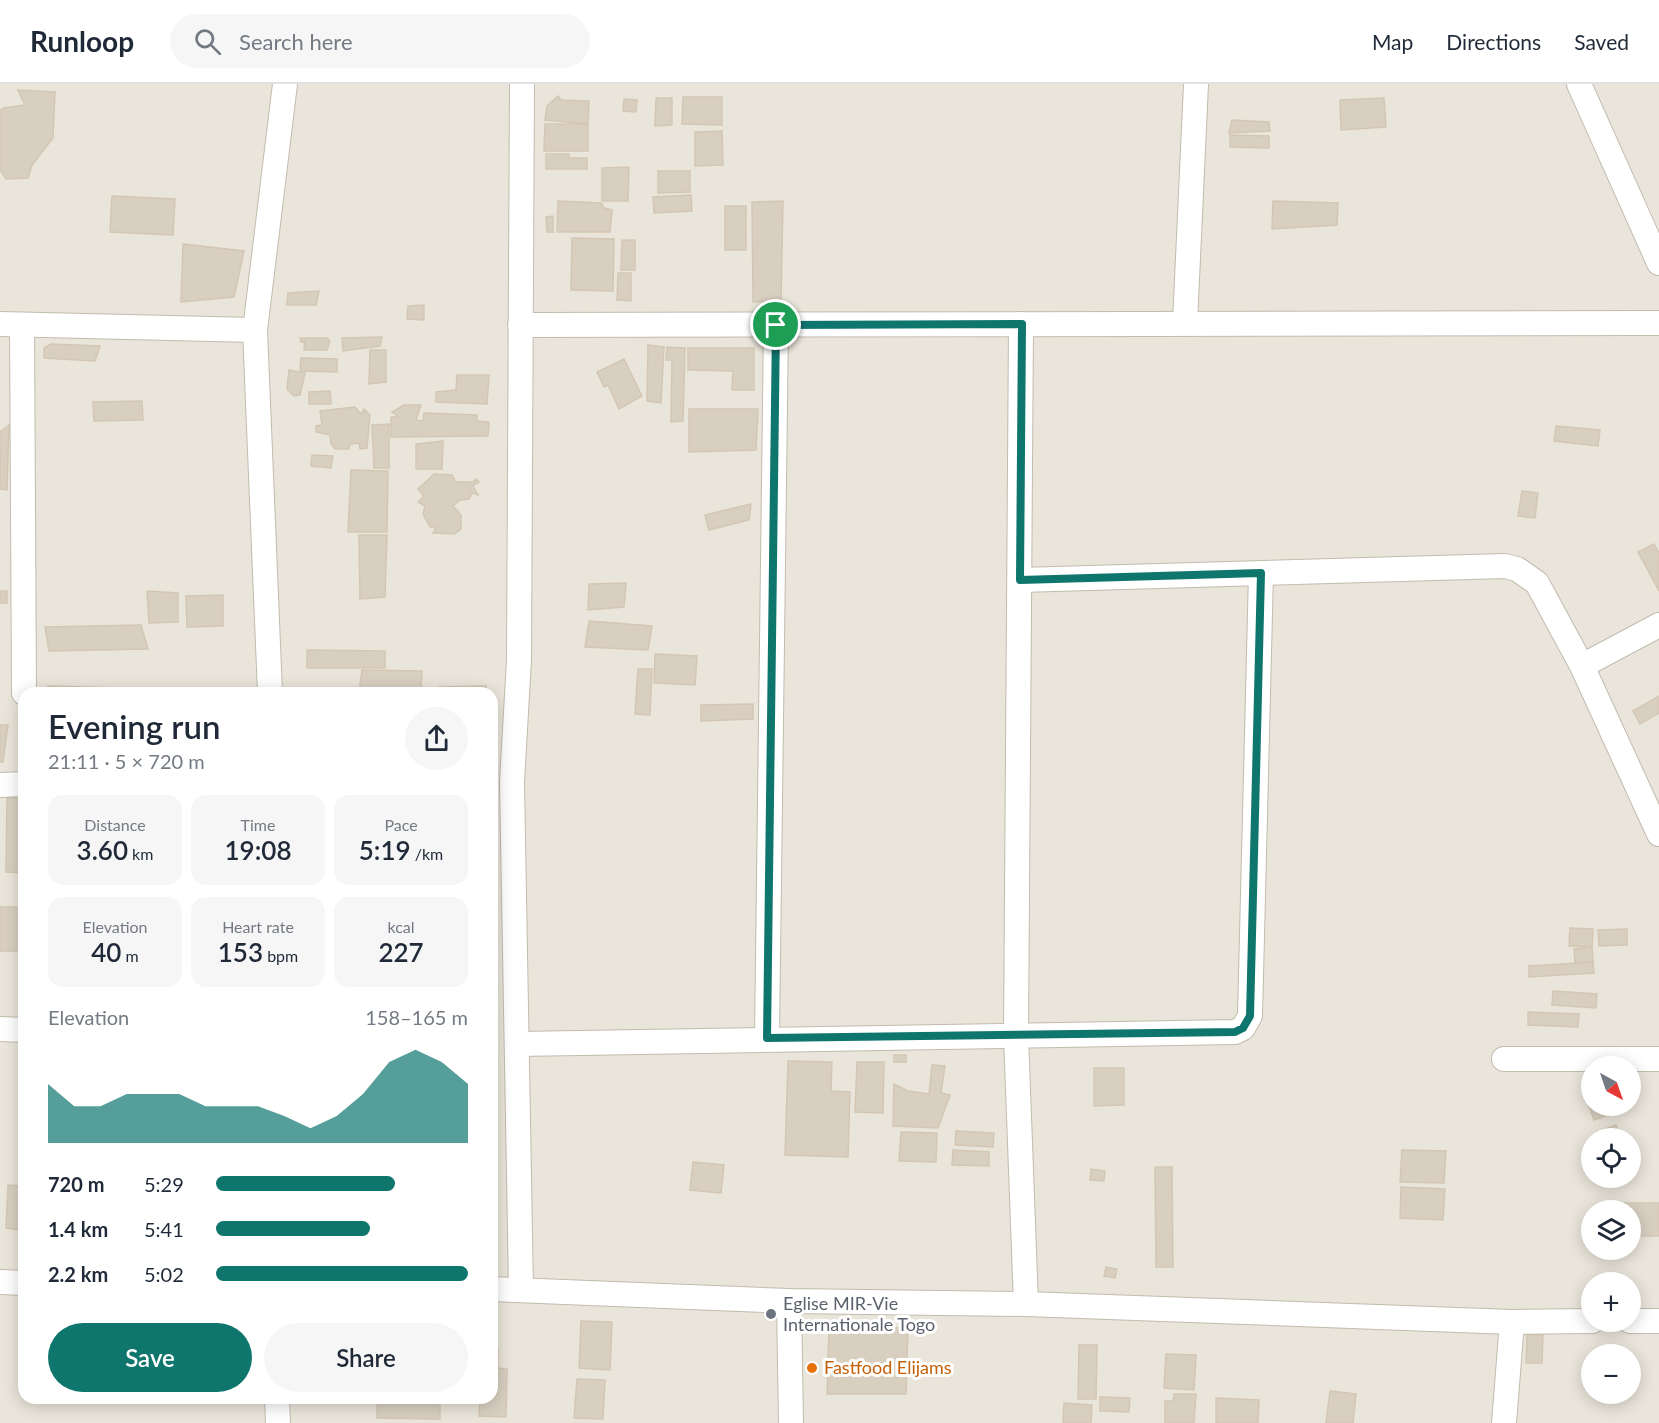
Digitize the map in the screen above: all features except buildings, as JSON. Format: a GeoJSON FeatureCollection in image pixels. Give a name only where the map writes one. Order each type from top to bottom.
{"type":"FeatureCollection","features":[{"type":"Feature","properties":{"kind":"street"},"geometry":{"type":"LineString","coordinates":[[270,687],[255,330],[285,84]]}},
{"type":"Feature","properties":{"kind":"street"},"geometry":{"type":"LineString","coordinates":[[521,1290],[518,1044],[502,782],[519,660],[522,84]]}},
{"type":"Feature","properties":{"kind":"street"},"geometry":{"type":"LineString","coordinates":[[1185,324],[1196,84]]}},
{"type":"Feature","properties":{"kind":"street"},"geometry":{"type":"LineString","coordinates":[[1580,84],[1659,263]]}},
{"type":"Feature","properties":{"kind":"street"},"geometry":{"type":"LineString","coordinates":[[520,325],[1659,323]]}},
{"type":"Feature","properties":{"kind":"street"},"geometry":{"type":"LineString","coordinates":[[24,687],[11,324],[255,330]]}},
{"type":"Feature","properties":{"kind":"street"},"geometry":{"type":"LineString","coordinates":[[1022,324],[1016,1036],[1026,1304]]}},
{"type":"Feature","properties":{"kind":"street"},"geometry":{"type":"LineString","coordinates":[[767,1038],[776,325]]}},
{"type":"Feature","properties":{"kind":"street"},"geometry":{"type":"LineString","coordinates":[[1020,580],[1505,566],[1517,569],[1537,583],[1582,666],[1659,834]]}},
{"type":"Feature","properties":{"kind":"street"},"geometry":{"type":"LineString","coordinates":[[518,1044],[767,1038],[1235,1032],[1247,1023],[1250,1016],[1261,573]]}},
{"type":"Feature","properties":{"kind":"street"},"geometry":{"type":"LineString","coordinates":[[1582,666],[1659,625]]}},
{"type":"Feature","properties":{"kind":"street"},"geometry":{"type":"LineString","coordinates":[[0,784],[18,784]]}},
{"type":"Feature","properties":{"kind":"street"},"geometry":{"type":"LineString","coordinates":[[0,1029],[18,1030]]}},
{"type":"Feature","properties":{"kind":"street"},"geometry":{"type":"LineString","coordinates":[[1504,1059],[1659,1059]]}},
{"type":"Feature","properties":{"kind":"street"},"geometry":{"type":"LineString","coordinates":[[0,1282],[18,1283]]}},
{"type":"Feature","properties":{"kind":"street"},"geometry":{"type":"LineString","coordinates":[[498,1289],[789,1301],[1026,1304],[1512,1322],[1581,1321]]}},
{"type":"Feature","properties":{"kind":"street"},"geometry":{"type":"LineString","coordinates":[[789,1301],[791,1423]]}},
{"type":"Feature","properties":{"kind":"street"},"geometry":{"type":"LineString","coordinates":[[1641,1321],[1659,1321]]}},
{"type":"Feature","properties":{"kind":"street"},"geometry":{"type":"LineString","coordinates":[[1504,1423],[1512,1322]]}},
{"type":"Feature","properties":{"kind":"street"},"geometry":{"type":"LineString","coordinates":[[277,1404],[278,1423]]}},
{"type":"Feature","properties":{"kind":"shaded area"},"geometry":{"type":"Polygon","coordinates":[[[0,84],[1659,84],[1659,1423],[0,1423],[0,84]]]}},
{"type":"Feature","properties":{"kind":"place","name":"Eglise MIR-Vie Internationale Togo"},"geometry":{"type":"Point","coordinates":[771,1314]}},
{"type":"Feature","properties":{"kind":"place","name":"Fastfood Elijams"},"geometry":{"type":"Point","coordinates":[812,1368]}},
{"type":"Feature","properties":{"kind":"route"},"geometry":{"type":"LineString","coordinates":[[1022,324],[1020,580],[1261,573],[1250,1016],[1243,1028],[1235,1032],[767,1038],[776,325],[1022,324]]}}]}
